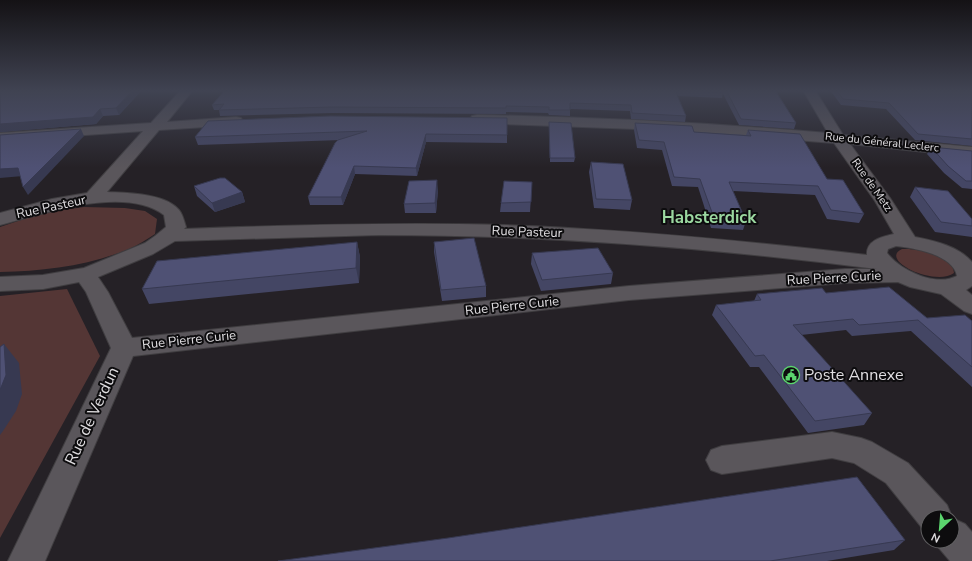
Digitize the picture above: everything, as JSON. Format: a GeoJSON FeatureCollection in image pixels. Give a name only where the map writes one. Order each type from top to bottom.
{"type":"FeatureCollection","features":[{"type":"Feature","properties":{"kind":"street"},"geometry":{"type":"LineString","coordinates":[[92,199],[164,116]]}},
{"type":"Feature","properties":{"kind":"street","name":"Rue de Metz"},"geometry":{"type":"LineString","coordinates":[[825,116],[838,138],[898,222],[907,241]]}},
{"type":"Feature","properties":{"kind":"street","name":"Rue du Général Leclerc"},"geometry":{"type":"LineString","coordinates":[[463,118],[636,124],[838,138],[972,152]]}},
{"type":"Feature","properties":{"kind":"street"},"geometry":{"type":"LineString","coordinates":[[0,137],[156,125],[248,121]]}},
{"type":"Feature","properties":{"kind":"street","name":"Rue Pasteur"},"geometry":{"type":"LineString","coordinates":[[0,219],[28,210],[70,201],[92,199],[134,199],[150,202],[163,207],[172,213],[176,227],[171,235]]}},
{"type":"Feature","properties":{"kind":"street","name":"Rue Pasteur"},"geometry":{"type":"LineString","coordinates":[[171,235],[373,229],[511,231],[602,236],[744,247],[891,269],[926,284],[947,287],[965,284],[971,274],[965,266],[946,253],[934,248],[907,241],[885,242],[879,245],[876,250],[876,256],[891,269]]}},
{"type":"Feature","properties":{"kind":"street"},"geometry":{"type":"LineString","coordinates":[[0,284],[48,281],[85,274],[147,249],[171,235]]}},
{"type":"Feature","properties":{"kind":"street","name":"Rue Pierre Curie"},"geometry":{"type":"LineString","coordinates":[[124,348],[629,293],[845,276],[891,269]]}},
{"type":"Feature","properties":{"kind":"street"},"geometry":{"type":"LineString","coordinates":[[85,274],[97,292],[124,348]]}},
{"type":"Feature","properties":{"kind":"street"},"geometry":{"type":"LineString","coordinates":[[947,287],[972,306]]}},
{"type":"Feature","properties":{"kind":"street","name":"Rue de Verdun"},"geometry":{"type":"LineString","coordinates":[[26,561],[124,348]]}},
{"type":"Feature","properties":{"kind":"street"},"geometry":{"type":"LineString","coordinates":[[722,460],[832,445],[861,451],[897,473],[928,509]]}},
{"type":"Feature","properties":{"kind":"street"},"geometry":{"type":"LineString","coordinates":[[960,546],[972,560]]}},
{"type":"Feature","properties":{"kind":"shaded area"},"geometry":{"type":"Polygon","coordinates":[[[84,207],[125,208],[145,211],[157,219],[155,234],[129,249],[97,260],[50,269],[0,272],[0,227],[42,213],[84,207]]]}},
{"type":"Feature","properties":{"kind":"shaded area"},"geometry":{"type":"Polygon","coordinates":[[[902,249],[925,251],[941,257],[948,262],[954,273],[934,277],[912,270],[903,265],[897,259],[897,254],[902,249]]]}},
{"type":"Feature","properties":{"kind":"shaded area"},"geometry":{"type":"Polygon","coordinates":[[[67,289],[100,356],[0,538],[0,296],[67,289]]]}},
{"type":"Feature","properties":{"kind":"building"},"geometry":{"type":"Polygon","coordinates":[[[0,116],[94,116],[93,117],[0,124],[0,116]]]}},
{"type":"Feature","properties":{"kind":"building"},"geometry":{"type":"Polygon","coordinates":[[[326,116],[507,118],[507,135],[426,134],[416,168],[354,166],[341,197],[308,197],[335,143],[338,140],[367,131],[195,137],[208,121],[326,116]]]}},
{"type":"Feature","properties":{"kind":"building"},"geometry":{"type":"Polygon","coordinates":[[[740,116],[792,116],[796,123],[741,119],[740,116]]]}},
{"type":"Feature","properties":{"kind":"building"},"geometry":{"type":"Polygon","coordinates":[[[901,116],[972,116],[972,139],[918,134],[901,116]]]}},
{"type":"Feature","properties":{"kind":"building"},"geometry":{"type":"Polygon","coordinates":[[[549,122],[571,123],[575,158],[550,158],[549,122]]]}},
{"type":"Feature","properties":{"kind":"building"},"geometry":{"type":"Polygon","coordinates":[[[635,123],[692,126],[694,132],[751,136],[748,130],[800,134],[827,179],[843,180],[864,214],[831,210],[818,186],[729,182],[746,221],[714,218],[700,179],[674,177],[664,142],[639,140],[635,123]]]}},
{"type":"Feature","properties":{"kind":"building"},"geometry":{"type":"Polygon","coordinates":[[[81,129],[23,187],[18,168],[0,169],[0,135],[81,129]]]}},
{"type":"Feature","properties":{"kind":"building"},"geometry":{"type":"Polygon","coordinates":[[[931,147],[972,151],[972,181],[966,181],[948,166],[931,147]]]}},
{"type":"Feature","properties":{"kind":"building"},"geometry":{"type":"Polygon","coordinates":[[[591,162],[623,164],[632,200],[596,199],[591,162]]]}},
{"type":"Feature","properties":{"kind":"building"},"geometry":{"type":"Polygon","coordinates":[[[220,178],[225,178],[242,192],[212,203],[194,186],[220,178]]]}},
{"type":"Feature","properties":{"kind":"building"},"geometry":{"type":"Polygon","coordinates":[[[437,180],[435,203],[404,204],[409,181],[437,180]]]}},
{"type":"Feature","properties":{"kind":"building"},"geometry":{"type":"Polygon","coordinates":[[[504,181],[532,182],[531,202],[501,203],[504,181]]]}},
{"type":"Feature","properties":{"kind":"building"},"geometry":{"type":"Polygon","coordinates":[[[915,187],[948,191],[972,219],[972,226],[941,222],[915,187]]]}},
{"type":"Feature","properties":{"kind":"building"},"geometry":{"type":"Polygon","coordinates":[[[474,238],[486,286],[441,290],[434,242],[474,238]]]}},
{"type":"Feature","properties":{"kind":"building"},"geometry":{"type":"Polygon","coordinates":[[[357,242],[356,268],[142,289],[157,261],[357,242]]]}},
{"type":"Feature","properties":{"kind":"building"},"geometry":{"type":"Polygon","coordinates":[[[598,248],[613,273],[542,280],[532,253],[598,248]]]}},
{"type":"Feature","properties":{"kind":"building"},"geometry":{"type":"Polygon","coordinates":[[[889,287],[927,318],[965,315],[972,321],[972,367],[918,320],[859,325],[853,319],[793,325],[872,413],[815,421],[764,355],[755,356],[716,305],[761,300],[757,294],[822,288],[826,293],[889,287]]]}},
{"type":"Feature","properties":{"kind":"building"},"geometry":{"type":"Polygon","coordinates":[[[4,344],[6,375],[0,390],[0,347],[4,344]]]}},
{"type":"Feature","properties":{"kind":"building"},"geometry":{"type":"Polygon","coordinates":[[[857,477],[905,540],[770,561],[278,561],[448,538],[857,477]]]}},
{"type":"Feature","properties":{"kind":"place","name":"Poste Annexe"},"geometry":{"type":"Point","coordinates":[791,375]}},
{"type":"Feature","properties":{"kind":"district","name":"Habsterdick"},"geometry":{"type":"Point","coordinates":[709,217]}}]}
